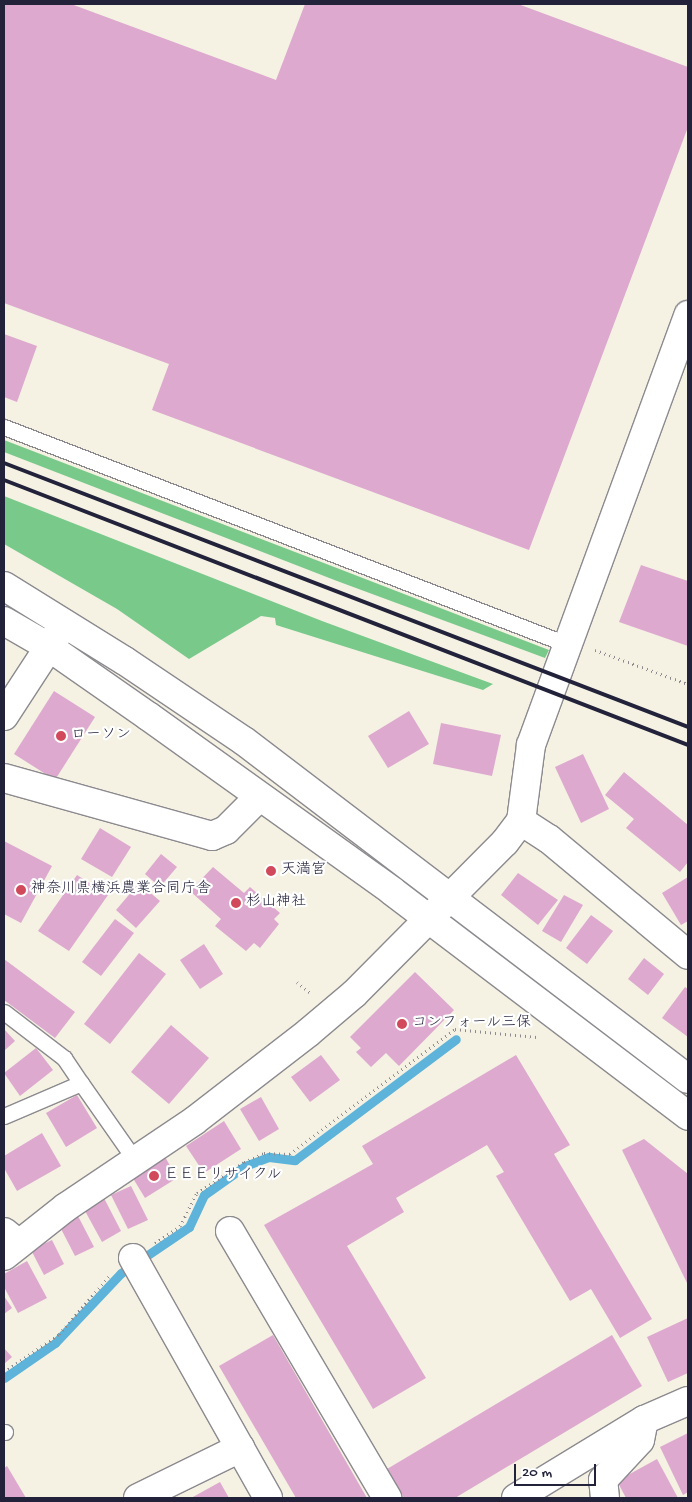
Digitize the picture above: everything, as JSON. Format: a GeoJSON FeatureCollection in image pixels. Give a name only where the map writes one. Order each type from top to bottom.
{"type":"FeatureCollection","features":[{"type":"Feature","properties":{"kind":"street"},"geometry":{"type":"LineString","coordinates":[[9,1244],[194,1121],[309,1032],[354,994],[451,898],[521,822],[531,745],[578,646],[688,315]]}},
{"type":"Feature","properties":{"kind":"street"},"geometry":{"type":"LineString","coordinates":[[4,586],[65,623],[244,741],[688,1079]]}},
{"type":"Feature","properties":{"kind":"street"},"geometry":{"type":"LineString","coordinates":[[4,622],[49,647],[429,918],[688,1116]]}},
{"type":"Feature","properties":{"kind":"street"},"geometry":{"type":"LineString","coordinates":[[4,716],[65,623]]}},
{"type":"Feature","properties":{"kind":"street"},"geometry":{"type":"LineString","coordinates":[[4,778],[212,836],[226,830],[259,797]]}},
{"type":"Feature","properties":{"kind":"street"},"geometry":{"type":"LineString","coordinates":[[521,822],[543,834],[688,955]]}},
{"type":"Feature","properties":{"kind":"street"},"geometry":{"type":"LineString","coordinates":[[230,1231],[387,1498]]}},
{"type":"Feature","properties":{"kind":"street"},"geometry":{"type":"LineString","coordinates":[[133,1258],[268,1498]]}},
{"type":"Feature","properties":{"kind":"street"},"geometry":{"type":"LineString","coordinates":[[516,1498],[644,1420],[688,1401]]}},
{"type":"Feature","properties":{"kind":"street"},"geometry":{"type":"LineString","coordinates":[[605,1498],[603,1480],[640,1440],[644,1420]]}},
{"type":"Feature","properties":{"kind":"street"},"geometry":{"type":"LineString","coordinates":[[138,1498],[240,1448]]}},
{"type":"Feature","properties":{"kind":"lane"},"geometry":{"type":"LineString","coordinates":[[4,427],[578,646]]}},
{"type":"Feature","properties":{"kind":"lane"},"geometry":{"type":"LineString","coordinates":[[4,1012],[64,1058],[136,1160]]}},
{"type":"Feature","properties":{"kind":"lane"},"geometry":{"type":"LineString","coordinates":[[4,1116],[81,1083]]}},
{"type":"Feature","properties":{"kind":"path"},"geometry":{"type":"LineString","coordinates":[[578,646],[688,684]]}},
{"type":"Feature","properties":{"kind":"path"},"geometry":{"type":"LineString","coordinates":[[298,982],[313,995]]}},
{"type":"Feature","properties":{"kind":"path"},"geometry":{"type":"LineString","coordinates":[[4,1372],[59,1334],[115,1270],[180,1226],[197,1193],[257,1156],[290,1154],[455,1029],[544,1038]]}},
{"type":"Feature","properties":{"kind":"green space"},"geometry":{"type":"Polygon","coordinates":[[[4,440],[549,650],[545,658],[337,581],[4,452],[4,440]]]}},
{"type":"Feature","properties":{"kind":"green space"},"geometry":{"type":"Polygon","coordinates":[[[4,496],[322,621],[493,684],[483,690],[276,625],[275,618],[261,616],[189,659],[117,609],[4,544],[4,496]]]}},
{"type":"Feature","properties":{"kind":"building"},"geometry":{"type":"Polygon","coordinates":[[[4,4],[71,4],[276,80],[305,4],[518,4],[688,67],[688,127],[529,550],[152,410],[169,364],[4,303],[4,4]]]}},
{"type":"Feature","properties":{"kind":"building"},"geometry":{"type":"Polygon","coordinates":[[[4,334],[37,346],[17,402],[4,397],[4,334]]]}},
{"type":"Feature","properties":{"kind":"building"},"geometry":{"type":"Polygon","coordinates":[[[641,565],[688,581],[688,646],[619,622],[641,565]]]}},
{"type":"Feature","properties":{"kind":"building"},"geometry":{"type":"Polygon","coordinates":[[[54,691],[95,717],[55,780],[14,754],[54,691]]]}},
{"type":"Feature","properties":{"kind":"building"},"geometry":{"type":"Polygon","coordinates":[[[409,711],[429,744],[388,768],[368,736],[409,711]]]}},
{"type":"Feature","properties":{"kind":"building"},"geometry":{"type":"Polygon","coordinates":[[[441,723],[501,735],[492,776],[433,764],[441,723]]]}},
{"type":"Feature","properties":{"kind":"building"},"geometry":{"type":"Polygon","coordinates":[[[583,754],[609,809],[581,823],[555,767],[583,754]]]}},
{"type":"Feature","properties":{"kind":"building"},"geometry":{"type":"Polygon","coordinates":[[[624,772],[688,825],[688,862],[680,872],[626,828],[634,819],[605,795],[624,772]]]}},
{"type":"Feature","properties":{"kind":"building"},"geometry":{"type":"Polygon","coordinates":[[[100,828],[131,847],[112,877],[81,859],[100,828]]]}},
{"type":"Feature","properties":{"kind":"building","name":"神奈川県横浜農業合同庁舎"},"geometry":{"type":"Polygon","coordinates":[[[4,841],[52,866],[21,923],[4,914],[4,841]]]}},
{"type":"Feature","properties":{"kind":"building"},"geometry":{"type":"Polygon","coordinates":[[[161,854],[177,867],[160,887],[145,874],[161,854]]]}},
{"type":"Feature","properties":{"kind":"building","name":"杉山神社"},"geometry":{"type":"Polygon","coordinates":[[[213,867],[244,893],[250,887],[280,913],[274,919],[279,924],[260,948],[254,943],[246,951],[215,926],[221,919],[190,891],[213,867]]]}},
{"type":"Feature","properties":{"kind":"building"},"geometry":{"type":"Polygon","coordinates":[[[518,873],[558,900],[538,925],[501,895],[518,873]]]}},
{"type":"Feature","properties":{"kind":"building"},"geometry":{"type":"Polygon","coordinates":[[[77,875],[108,895],[69,951],[38,931],[77,875]]]}},
{"type":"Feature","properties":{"kind":"building"},"geometry":{"type":"Polygon","coordinates":[[[688,877],[688,921],[681,925],[662,893],[688,877]]]}},
{"type":"Feature","properties":{"kind":"building"},"geometry":{"type":"Polygon","coordinates":[[[139,883],[160,901],[136,928],[116,910],[139,883]]]}},
{"type":"Feature","properties":{"kind":"building"},"geometry":{"type":"Polygon","coordinates":[[[564,895],[583,905],[561,942],[542,931],[564,895]]]}},
{"type":"Feature","properties":{"kind":"building"},"geometry":{"type":"Polygon","coordinates":[[[591,915],[613,931],[587,964],[566,948],[591,915]]]}},
{"type":"Feature","properties":{"kind":"building"},"geometry":{"type":"Polygon","coordinates":[[[115,919],[134,933],[101,976],[82,962],[115,919]]]}},
{"type":"Feature","properties":{"kind":"building"},"geometry":{"type":"Polygon","coordinates":[[[204,944],[223,974],[200,989],[180,960],[204,944]]]}},
{"type":"Feature","properties":{"kind":"building"},"geometry":{"type":"Polygon","coordinates":[[[139,953],[166,974],[110,1044],[84,1024],[139,953]]]}},
{"type":"Feature","properties":{"kind":"building"},"geometry":{"type":"Polygon","coordinates":[[[644,958],[664,974],[648,995],[628,979],[644,958]]]}},
{"type":"Feature","properties":{"kind":"building"},"geometry":{"type":"Polygon","coordinates":[[[4,959],[75,1012],[55,1038],[4,1000],[4,959]]]}},
{"type":"Feature","properties":{"kind":"building","name":"コンフォール三保"},"geometry":{"type":"Polygon","coordinates":[[[415,972],[454,1010],[399,1066],[386,1053],[371,1067],[356,1052],[361,1048],[350,1037],[415,972]]]}},
{"type":"Feature","properties":{"kind":"building"},"geometry":{"type":"Polygon","coordinates":[[[685,987],[688,989],[688,1037],[662,1018],[685,987]]]}},
{"type":"Feature","properties":{"kind":"building"},"geometry":{"type":"Polygon","coordinates":[[[171,1025],[209,1058],[169,1104],[131,1072],[171,1025]]]}},
{"type":"Feature","properties":{"kind":"building"},"geometry":{"type":"Polygon","coordinates":[[[4,1029],[15,1041],[4,1051],[4,1029]]]}},
{"type":"Feature","properties":{"kind":"building"},"geometry":{"type":"Polygon","coordinates":[[[36,1048],[53,1070],[20,1096],[4,1073],[36,1048]]]}},
{"type":"Feature","properties":{"kind":"building"},"geometry":{"type":"Polygon","coordinates":[[[321,1055],[340,1080],[310,1102],[291,1077],[321,1055]]]}},
{"type":"Feature","properties":{"kind":"building"},"geometry":{"type":"Polygon","coordinates":[[[516,1055],[570,1145],[554,1154],[652,1319],[620,1338],[591,1289],[570,1301],[496,1176],[504,1172],[487,1145],[396,1198],[404,1212],[347,1246],[426,1378],[373,1409],[264,1225],[373,1164],[362,1146],[516,1055]]]}},
{"type":"Feature","properties":{"kind":"building"},"geometry":{"type":"Polygon","coordinates":[[[77,1095],[97,1128],[66,1147],[46,1113],[77,1095]]]}},
{"type":"Feature","properties":{"kind":"building"},"geometry":{"type":"Polygon","coordinates":[[[261,1097],[279,1129],[259,1141],[240,1109],[261,1097]]]}},
{"type":"Feature","properties":{"kind":"building"},"geometry":{"type":"Polygon","coordinates":[[[224,1121],[241,1149],[204,1173],[186,1146],[224,1121]]]}},
{"type":"Feature","properties":{"kind":"building"},"geometry":{"type":"Polygon","coordinates":[[[42,1133],[61,1166],[17,1191],[4,1168],[4,1156],[42,1133]]]}},
{"type":"Feature","properties":{"kind":"building"},"geometry":{"type":"Polygon","coordinates":[[[644,1139],[688,1174],[688,1285],[622,1150],[644,1139]]]}},
{"type":"Feature","properties":{"kind":"building"},"geometry":{"type":"Polygon","coordinates":[[[164,1155],[177,1178],[145,1198],[131,1175],[164,1155]]]}},
{"type":"Feature","properties":{"kind":"building"},"geometry":{"type":"Polygon","coordinates":[[[131,1186],[148,1220],[128,1229],[111,1195],[131,1186]]]}},
{"type":"Feature","properties":{"kind":"building"},"geometry":{"type":"Polygon","coordinates":[[[104,1198],[121,1231],[102,1242],[84,1209],[104,1198]]]}},
{"type":"Feature","properties":{"kind":"building"},"geometry":{"type":"Polygon","coordinates":[[[77,1214],[94,1247],[75,1256],[58,1223],[77,1214]]]}},
{"type":"Feature","properties":{"kind":"building"},"geometry":{"type":"Polygon","coordinates":[[[52,1240],[64,1264],[44,1275],[31,1250],[52,1240]]]}},
{"type":"Feature","properties":{"kind":"building"},"geometry":{"type":"Polygon","coordinates":[[[27,1261],[47,1298],[18,1313],[4,1287],[4,1274],[27,1261]]]}},
{"type":"Feature","properties":{"kind":"building"},"geometry":{"type":"Polygon","coordinates":[[[4,1296],[12,1308],[4,1314],[4,1296]]]}},
{"type":"Feature","properties":{"kind":"building"},"geometry":{"type":"Polygon","coordinates":[[[688,1318],[688,1373],[668,1382],[647,1337],[688,1318]]]}},
{"type":"Feature","properties":{"kind":"building"},"geometry":{"type":"Polygon","coordinates":[[[273,1335],[367,1498],[296,1498],[219,1366],[273,1335]]]}},
{"type":"Feature","properties":{"kind":"building"},"geometry":{"type":"Polygon","coordinates":[[[612,1335],[642,1386],[455,1498],[404,1498],[387,1469],[612,1335]]]}},
{"type":"Feature","properties":{"kind":"building"},"geometry":{"type":"Polygon","coordinates":[[[4,1348],[12,1357],[4,1364],[4,1348]]]}},
{"type":"Feature","properties":{"kind":"building"},"geometry":{"type":"Polygon","coordinates":[[[688,1433],[688,1492],[683,1495],[660,1447],[688,1433]]]}},
{"type":"Feature","properties":{"kind":"building"},"geometry":{"type":"Polygon","coordinates":[[[657,1459],[678,1498],[626,1498],[617,1481],[657,1459]]]}},
{"type":"Feature","properties":{"kind":"building"},"geometry":{"type":"Polygon","coordinates":[[[7,1466],[26,1498],[4,1498],[4,1468],[7,1466]]]}},
{"type":"Feature","properties":{"kind":"building"},"geometry":{"type":"Polygon","coordinates":[[[220,1482],[229,1498],[191,1498],[220,1482]]]}},
{"type":"Feature","properties":{"kind":"waterway"},"geometry":{"type":"LineString","coordinates":[[4,1378],[55,1343],[121,1273],[189,1227],[204,1195],[245,1166],[269,1157],[295,1160],[456,1039]]}},
{"type":"Feature","properties":{"kind":"railway"},"geometry":{"type":"LineString","coordinates":[[4,463],[688,727]]}},
{"type":"Feature","properties":{"kind":"railway"},"geometry":{"type":"LineString","coordinates":[[4,480],[688,745]]}},
{"type":"Feature","properties":{"kind":"place","name":"ローソン"},"geometry":{"type":"Point","coordinates":[61,736]}},
{"type":"Feature","properties":{"kind":"place","name":"天満宮"},"geometry":{"type":"Point","coordinates":[271,871]}},
{"type":"Feature","properties":{"kind":"place","name":"神奈川県横浜農業合同庁舎"},"geometry":{"type":"Point","coordinates":[21,890]}},
{"type":"Feature","properties":{"kind":"place","name":"杉山神社"},"geometry":{"type":"Point","coordinates":[236,903]}},
{"type":"Feature","properties":{"kind":"place","name":"コンフォール三保"},"geometry":{"type":"Point","coordinates":[402,1024]}},
{"type":"Feature","properties":{"kind":"place","name":"ＥＥＥリサイクル"},"geometry":{"type":"Point","coordinates":[154,1176]}}]}
